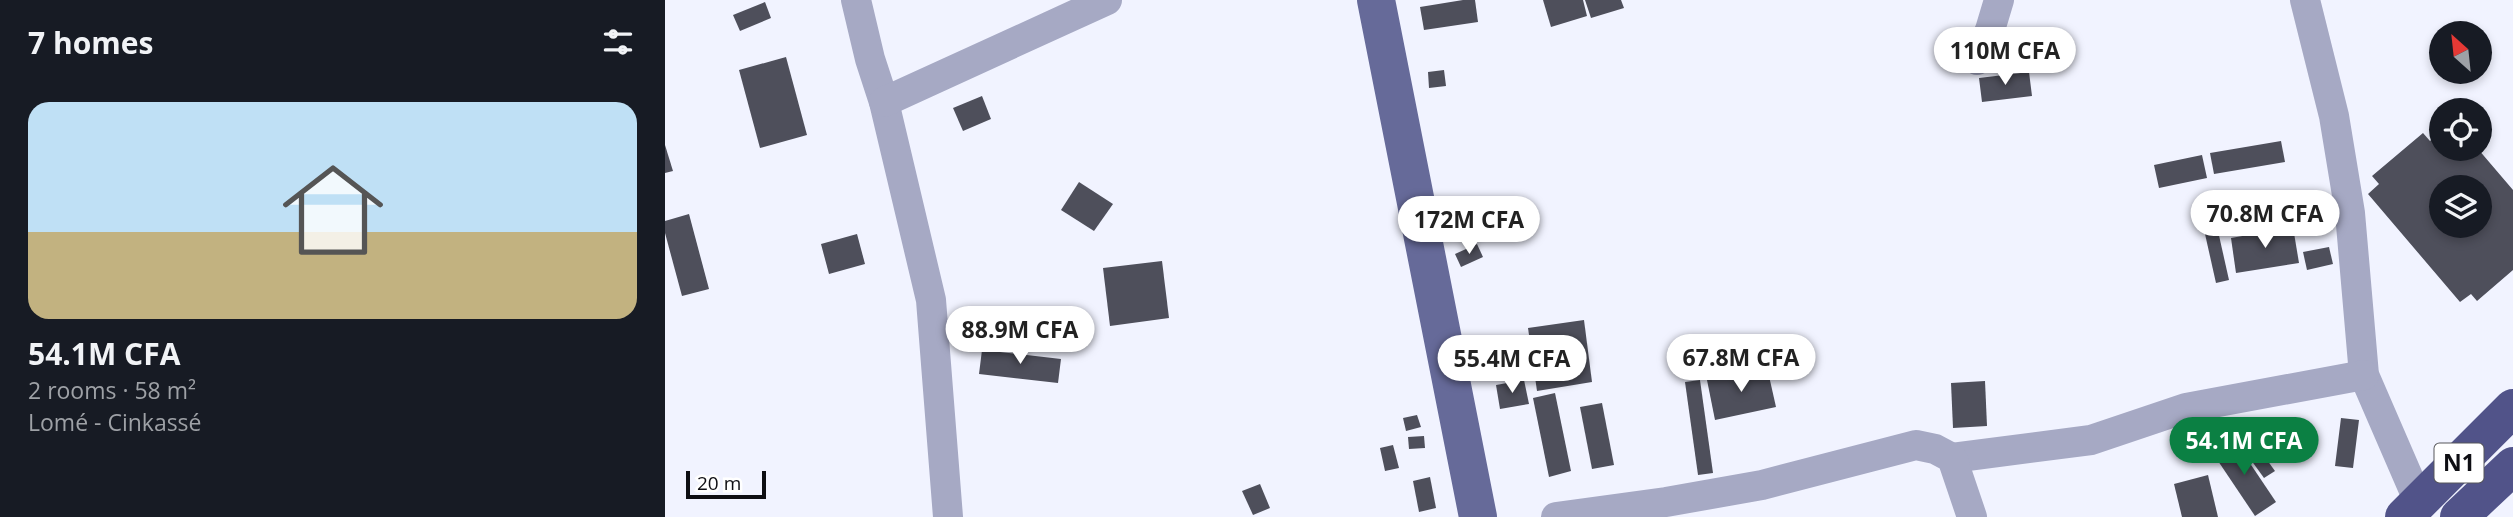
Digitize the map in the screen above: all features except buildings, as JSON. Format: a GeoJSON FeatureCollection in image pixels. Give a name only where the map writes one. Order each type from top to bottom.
{"type":"FeatureCollection","features":[{"type":"Feature","properties":{"kind":"highway","name":"N1"},"geometry":{"type":"LineString","coordinates":[[2419,502],[2513,408]]}},
{"type":"Feature","properties":{"kind":"highway","name":"N1"},"geometry":{"type":"LineString","coordinates":[[2462,516],[2513,466]]}},
{"type":"Feature","properties":{"kind":"highway"},"geometry":{"type":"LineString","coordinates":[[2419,502],[2462,516]]}},
{"type":"Feature","properties":{"kind":"main road"},"geometry":{"type":"LineString","coordinates":[[1376,0],[1478,517]]}},
{"type":"Feature","properties":{"kind":"street"},"geometry":{"type":"LineString","coordinates":[[856,0],[870,59],[884,102],[930,300],[948,517]]}},
{"type":"Feature","properties":{"kind":"street"},"geometry":{"type":"LineString","coordinates":[[884,102],[1107,0]]}},
{"type":"Feature","properties":{"kind":"street"},"geometry":{"type":"LineString","coordinates":[[1977,60],[1999,0]]}},
{"type":"Feature","properties":{"kind":"street"},"geometry":{"type":"LineString","coordinates":[[2305,0],[2334,116],[2350,213],[2364,374],[2419,502]]}},
{"type":"Feature","properties":{"kind":"street"},"geometry":{"type":"LineString","coordinates":[[1556,517],[1762,485],[1916,445],[1935,449],[1952,458],[2091,440],[2186,408],[2364,374]]}},
{"type":"Feature","properties":{"kind":"street"},"geometry":{"type":"LineString","coordinates":[[1952,458],[1972,517]]}}]}
